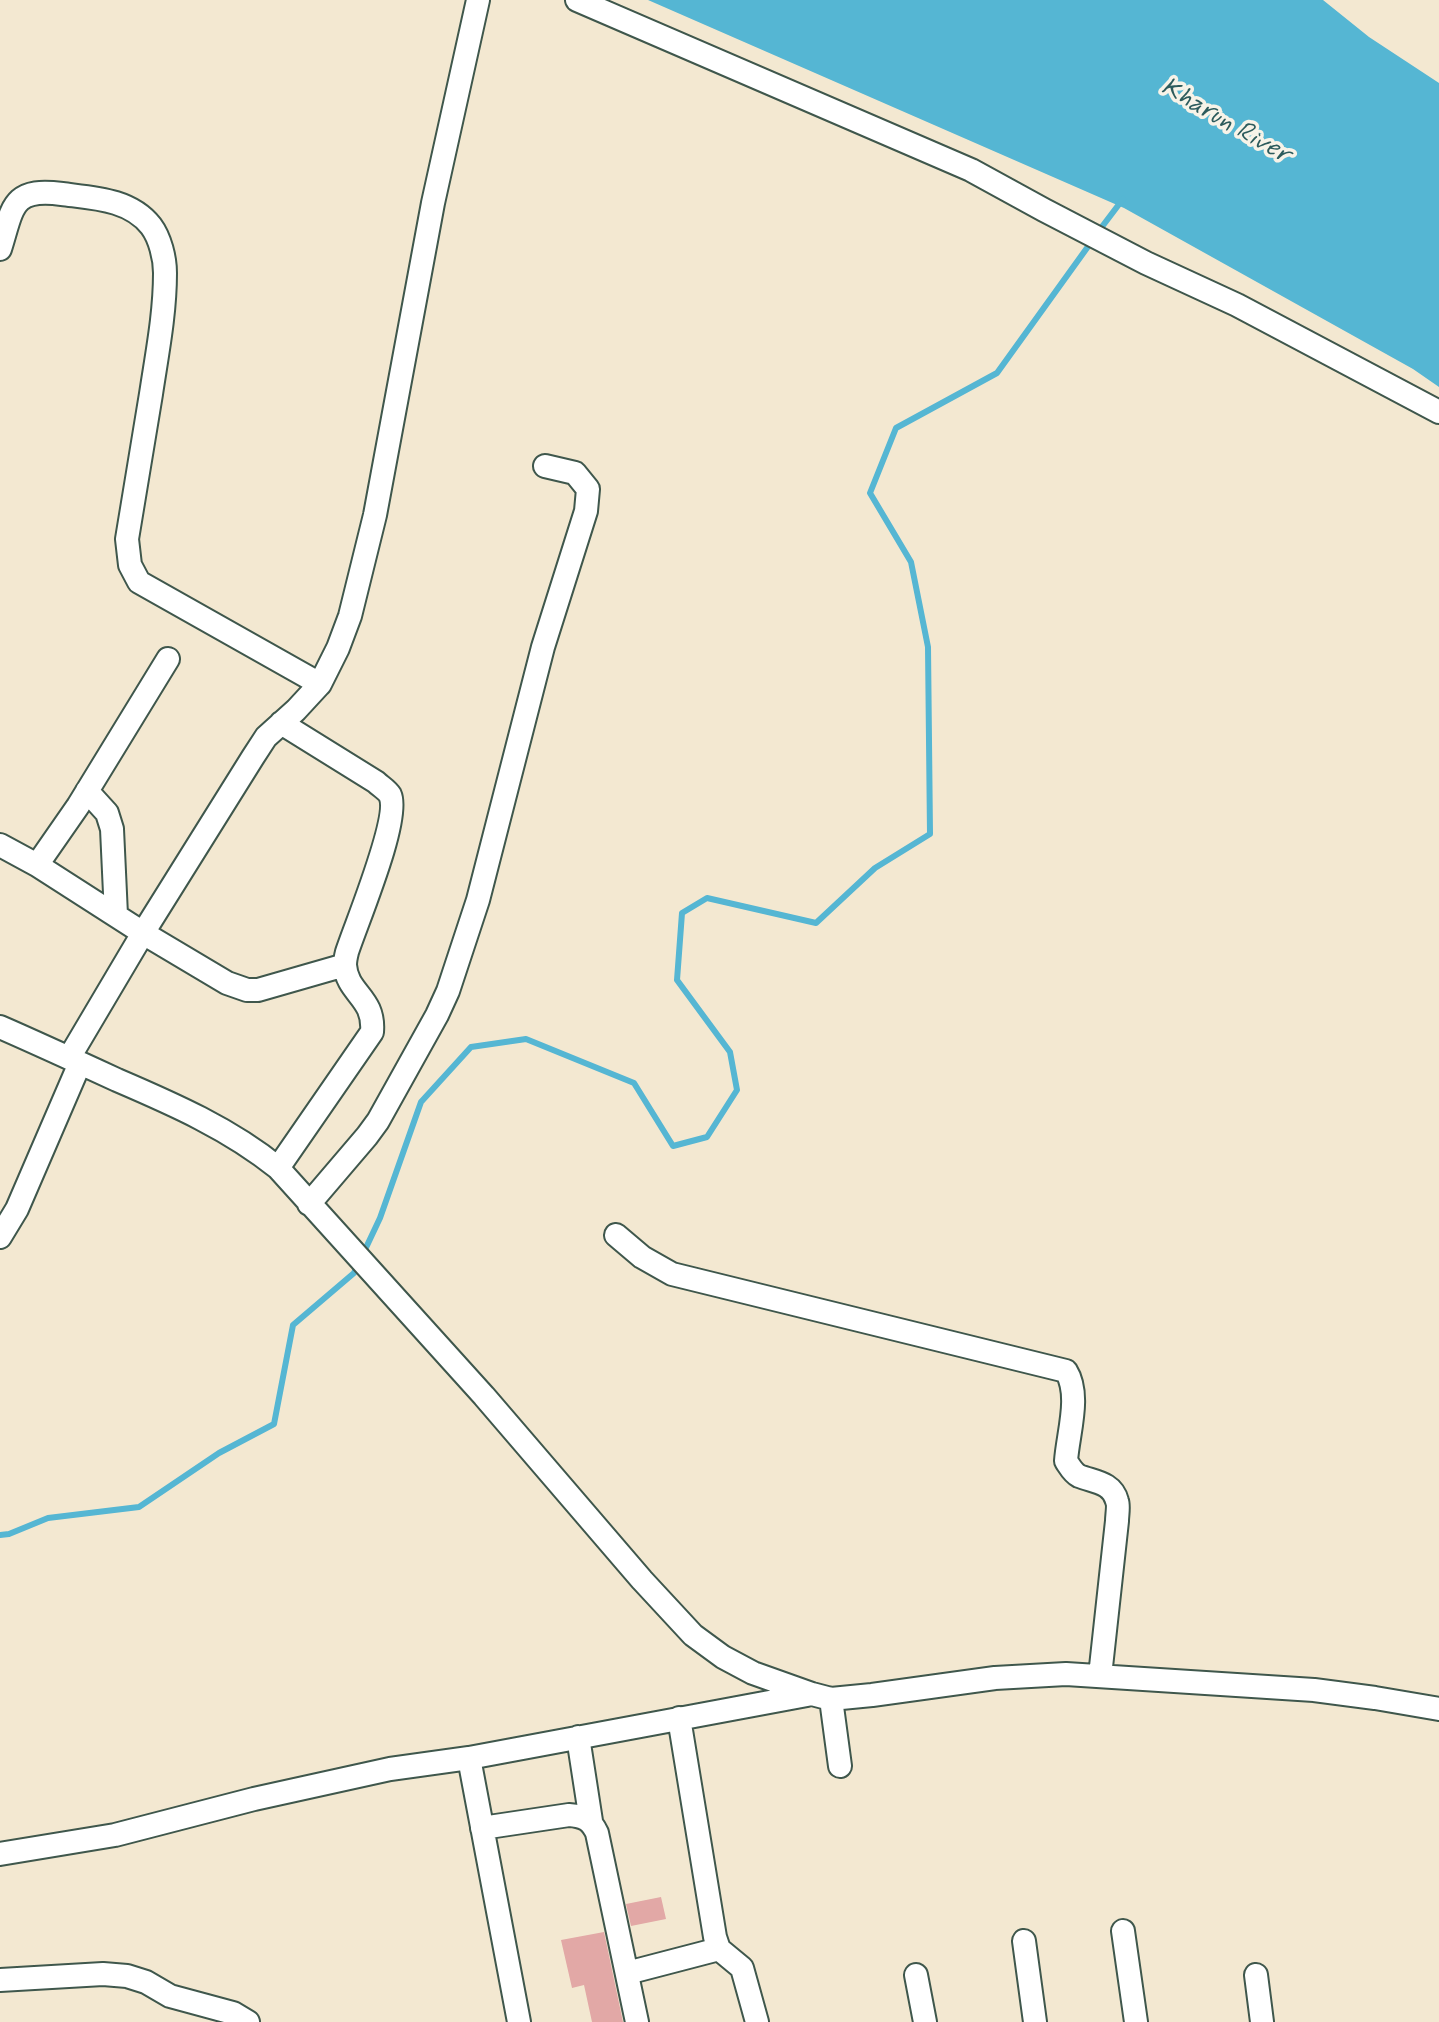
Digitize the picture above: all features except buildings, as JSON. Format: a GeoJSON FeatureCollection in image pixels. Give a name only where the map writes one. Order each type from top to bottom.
{"type":"FeatureCollection","features":[{"type":"Feature","properties":{"kind":"street"},"geometry":{"type":"LineString","coordinates":[[0,1237],[17,1209],[74,1060],[143,933],[266,737],[320,684],[338,648],[350,616],[375,515],[433,203],[478,0]]}},
{"type":"Feature","properties":{"kind":"street"},"geometry":{"type":"LineString","coordinates":[[577,0],[971,170],[1439,412]]}},
{"type":"Feature","properties":{"kind":"street"},"geometry":{"type":"LineString","coordinates":[[0,249],[10,214],[21,197],[41,191],[113,201],[139,214],[153,228],[165,270],[162,324],[127,539],[130,565],[139,582],[320,684]]}},
{"type":"Feature","properties":{"kind":"street"},"geometry":{"type":"LineString","coordinates":[[309,1204],[367,1136],[393,1096],[448,991],[478,900],[543,647],[586,511],[588,489],[575,473],[545,466]]}},
{"type":"Feature","properties":{"kind":"street"},"geometry":{"type":"LineString","coordinates":[[37,865],[87,791],[168,659]]}},
{"type":"Feature","properties":{"kind":"street"},"geometry":{"type":"LineString","coordinates":[[278,1168],[372,1032],[369,1006],[353,987],[345,965],[385,843],[392,805],[389,793],[376,782],[281,723]]}},
{"type":"Feature","properties":{"kind":"street"},"geometry":{"type":"LineString","coordinates":[[87,791],[107,813],[112,829],[116,915]]}},
{"type":"Feature","properties":{"kind":"street"},"geometry":{"type":"LineString","coordinates":[[0,845],[227,983],[247,990],[258,990],[345,965]]}},
{"type":"Feature","properties":{"kind":"street"},"geometry":{"type":"LineString","coordinates":[[0,1027],[157,1097],[223,1131],[278,1168],[484,1396],[693,1635],[723,1657],[753,1673],[822,1696]]}},
{"type":"Feature","properties":{"kind":"street"},"geometry":{"type":"LineString","coordinates":[[616,1235],[642,1257],[672,1274],[1066,1371],[1074,1391],[1066,1461],[1078,1475],[1098,1480],[1110,1488],[1118,1501],[1100,1676]]}},
{"type":"Feature","properties":{"kind":"street"},"geometry":{"type":"LineString","coordinates":[[0,1854],[115,1835],[390,1769],[822,1696],[872,1695],[995,1678],[1066,1674],[1314,1690],[1439,1709]]}},
{"type":"Feature","properties":{"kind":"street"},"geometry":{"type":"LineString","coordinates":[[822,1696],[840,1766]]}},
{"type":"Feature","properties":{"kind":"street"},"geometry":{"type":"LineString","coordinates":[[679,1718],[715,1937],[719,1949],[742,1968],[757,2022]]}},
{"type":"Feature","properties":{"kind":"street"},"geometry":{"type":"LineString","coordinates":[[578,1737],[591,1821],[597,1833],[637,2022]]}},
{"type":"Feature","properties":{"kind":"street"},"geometry":{"type":"LineString","coordinates":[[469,1758],[519,2022]]}},
{"type":"Feature","properties":{"kind":"street"},"geometry":{"type":"LineString","coordinates":[[482,1828],[569,1815],[591,1821]]}},
{"type":"Feature","properties":{"kind":"street"},"geometry":{"type":"LineString","coordinates":[[1123,1931],[1136,2022]]}},
{"type":"Feature","properties":{"kind":"street"},"geometry":{"type":"LineString","coordinates":[[1024,1941],[1035,2022]]}},
{"type":"Feature","properties":{"kind":"street"},"geometry":{"type":"LineString","coordinates":[[627,1973],[719,1949]]}},
{"type":"Feature","properties":{"kind":"street"},"geometry":{"type":"LineString","coordinates":[[0,1980],[103,1974],[127,1976],[146,1982],[170,1996],[233,2013],[248,2022]]}},
{"type":"Feature","properties":{"kind":"street"},"geometry":{"type":"LineString","coordinates":[[916,1975],[925,2022]]}},
{"type":"Feature","properties":{"kind":"street"},"geometry":{"type":"LineString","coordinates":[[1256,1975],[1262,2022]]}},
{"type":"Feature","properties":{"kind":"water","name":"Kharun River"},"geometry":{"type":"Polygon","coordinates":[[[648,0],[1323,0],[1369,37],[1439,83],[1439,387],[1413,369],[1124,208],[648,0]]]}},
{"type":"Feature","properties":{"kind":"waterway"},"geometry":{"type":"LineString","coordinates":[[1098,232],[1123,199]]}},
{"type":"Feature","properties":{"kind":"waterway"},"geometry":{"type":"LineString","coordinates":[[363,1254],[380,1218],[421,1102],[471,1047],[526,1039],[634,1083],[673,1146],[707,1137],[737,1090],[730,1052],[677,980],[682,913],[707,898],[816,923],[875,868],[930,834],[928,647],[911,562],[870,493],[896,428],[997,373],[1092,241]]}},
{"type":"Feature","properties":{"kind":"waterway"},"geometry":{"type":"LineString","coordinates":[[0,1535],[48,1518],[139,1507],[219,1453],[274,1424],[293,1325],[354,1273],[358,1264]]}}]}
